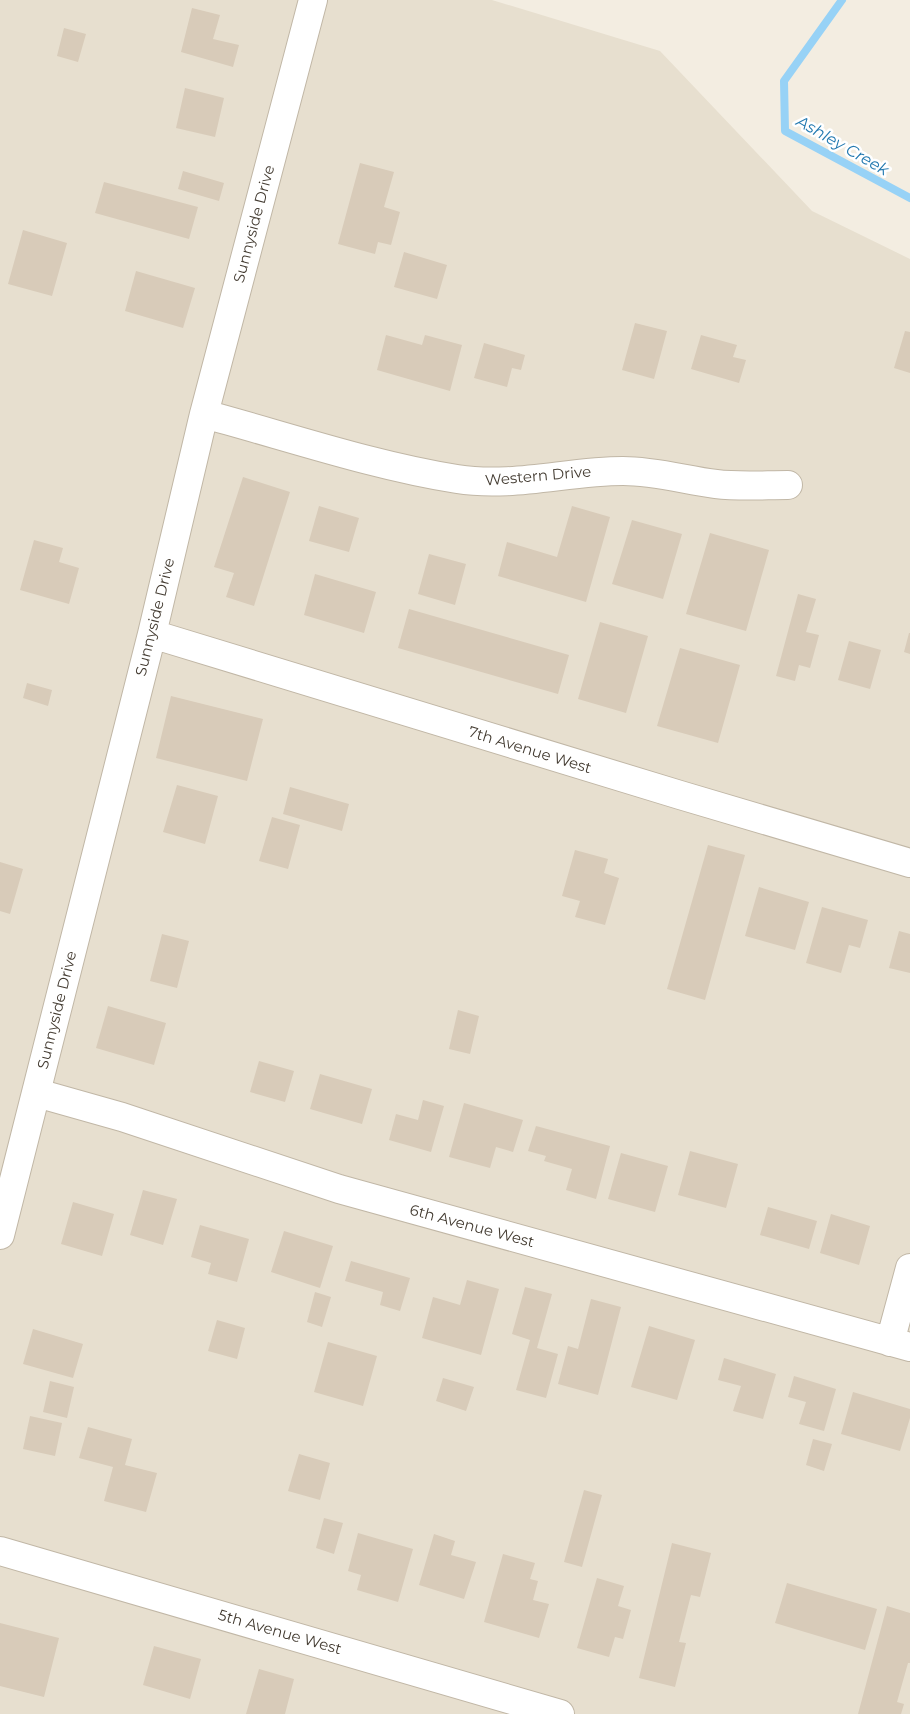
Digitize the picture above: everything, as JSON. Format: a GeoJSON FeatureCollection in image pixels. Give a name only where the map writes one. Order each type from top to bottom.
{"type":"FeatureCollection","features":[{"type":"Feature","properties":{"kind":"street","name":"Sunnyside Drive"},"geometry":{"type":"LineString","coordinates":[[0,1235],[152,634],[204,414],[314,0]]}},
{"type":"Feature","properties":{"kind":"street","name":"Western Drive"},"geometry":{"type":"LineString","coordinates":[[204,414],[410,470],[458,480],[482,482],[530,480],[577,472],[624,471],[673,475],[717,485],[788,485]]}},
{"type":"Feature","properties":{"kind":"street","name":"7th Avenue West"},"geometry":{"type":"LineString","coordinates":[[152,634],[910,863]]}},
{"type":"Feature","properties":{"kind":"street","name":"6th Avenue West"},"geometry":{"type":"LineString","coordinates":[[37,1093],[122,1117],[339,1189],[900,1345]]}},
{"type":"Feature","properties":{"kind":"street"},"geometry":{"type":"LineString","coordinates":[[900,1345],[910,1268]]}},
{"type":"Feature","properties":{"kind":"street","name":"5th Avenue West"},"geometry":{"type":"LineString","coordinates":[[0,1551],[560,1714]]}},
{"type":"Feature","properties":{"kind":"shaded area"},"geometry":{"type":"Polygon","coordinates":[[[0,0],[492,0],[660,51],[812,211],[910,259],[910,1714],[0,1714],[0,0]]]}},
{"type":"Feature","properties":{"kind":"building"},"geometry":{"type":"Polygon","coordinates":[[[192,8],[220,15],[213,39],[239,45],[233,67],[181,52],[192,8]]]}},
{"type":"Feature","properties":{"kind":"building"},"geometry":{"type":"Polygon","coordinates":[[[64,28],[86,34],[78,62],[57,56],[64,28]]]}},
{"type":"Feature","properties":{"kind":"building"},"geometry":{"type":"Polygon","coordinates":[[[185,88],[224,98],[215,137],[176,128],[185,88]]]}},
{"type":"Feature","properties":{"kind":"building"},"geometry":{"type":"Polygon","coordinates":[[[360,163],[394,172],[384,207],[400,212],[391,245],[378,242],[375,254],[338,244],[360,163]]]}},
{"type":"Feature","properties":{"kind":"building"},"geometry":{"type":"Polygon","coordinates":[[[183,171],[224,183],[219,201],[178,189],[183,171]]]}},
{"type":"Feature","properties":{"kind":"building"},"geometry":{"type":"Polygon","coordinates":[[[104,182],[198,207],[189,239],[95,213],[104,182]]]}},
{"type":"Feature","properties":{"kind":"building"},"geometry":{"type":"Polygon","coordinates":[[[23,230],[67,243],[52,296],[8,284],[23,230]]]}},
{"type":"Feature","properties":{"kind":"building"},"geometry":{"type":"Polygon","coordinates":[[[404,252],[447,265],[437,299],[394,287],[404,252]]]}},
{"type":"Feature","properties":{"kind":"building"},"geometry":{"type":"Polygon","coordinates":[[[136,271],[195,288],[183,328],[125,311],[136,271]]]}},
{"type":"Feature","properties":{"kind":"building"},"geometry":{"type":"Polygon","coordinates":[[[635,323],[667,331],[654,379],[622,370],[635,323]]]}},
{"type":"Feature","properties":{"kind":"building"},"geometry":{"type":"Polygon","coordinates":[[[905,331],[910,332],[910,373],[894,368],[905,331]]]}},
{"type":"Feature","properties":{"kind":"building"},"geometry":{"type":"Polygon","coordinates":[[[386,335],[422,345],[425,335],[462,345],[450,391],[377,370],[386,335]]]}},
{"type":"Feature","properties":{"kind":"building"},"geometry":{"type":"Polygon","coordinates":[[[701,335],[737,345],[733,357],[746,360],[739,383],[691,369],[701,335]]]}},
{"type":"Feature","properties":{"kind":"building"},"geometry":{"type":"Polygon","coordinates":[[[484,343],[525,355],[521,370],[512,368],[507,387],[474,378],[484,343]]]}},
{"type":"Feature","properties":{"kind":"building"},"geometry":{"type":"Polygon","coordinates":[[[243,477],[290,492],[254,606],[226,597],[234,573],[214,567],[243,477]]]}},
{"type":"Feature","properties":{"kind":"building"},"geometry":{"type":"Polygon","coordinates":[[[319,506],[359,518],[349,552],[309,541],[319,506]]]}},
{"type":"Feature","properties":{"kind":"building"},"geometry":{"type":"Polygon","coordinates":[[[572,506],[610,517],[586,602],[498,576],[507,542],[557,557],[572,506]]]}},
{"type":"Feature","properties":{"kind":"building"},"geometry":{"type":"Polygon","coordinates":[[[632,520],[682,534],[663,599],[612,584],[632,520]]]}},
{"type":"Feature","properties":{"kind":"building"},"geometry":{"type":"Polygon","coordinates":[[[710,533],[769,550],[746,631],[686,614],[710,533]]]}},
{"type":"Feature","properties":{"kind":"building"},"geometry":{"type":"Polygon","coordinates":[[[34,540],[63,548],[59,562],[79,568],[69,604],[20,590],[34,540]]]}},
{"type":"Feature","properties":{"kind":"building"},"geometry":{"type":"Polygon","coordinates":[[[429,554],[466,564],[455,605],[418,594],[429,554]]]}},
{"type":"Feature","properties":{"kind":"building"},"geometry":{"type":"Polygon","coordinates":[[[315,574],[376,592],[364,633],[304,615],[315,574]]]}},
{"type":"Feature","properties":{"kind":"building"},"geometry":{"type":"Polygon","coordinates":[[[798,594],[816,599],[806,632],[819,635],[810,668],[799,665],[795,681],[776,676],[798,594]]]}},
{"type":"Feature","properties":{"kind":"building"},"geometry":{"type":"Polygon","coordinates":[[[409,609],[569,655],[558,694],[398,648],[409,609]]]}},
{"type":"Feature","properties":{"kind":"building"},"geometry":{"type":"Polygon","coordinates":[[[600,622],[648,636],[626,713],[578,699],[600,622]]]}},
{"type":"Feature","properties":{"kind":"building"},"geometry":{"type":"Polygon","coordinates":[[[910,633],[910,654],[904,652],[910,633]]]}},
{"type":"Feature","properties":{"kind":"building"},"geometry":{"type":"Polygon","coordinates":[[[849,641],[881,650],[870,689],[838,680],[849,641]]]}},
{"type":"Feature","properties":{"kind":"building"},"geometry":{"type":"Polygon","coordinates":[[[680,648],[740,665],[718,743],[657,726],[680,648]]]}},
{"type":"Feature","properties":{"kind":"building"},"geometry":{"type":"Polygon","coordinates":[[[27,683],[52,690],[48,706],[23,698],[27,683]]]}},
{"type":"Feature","properties":{"kind":"building"},"geometry":{"type":"Polygon","coordinates":[[[171,696],[263,719],[247,781],[156,758],[171,696]]]}},
{"type":"Feature","properties":{"kind":"building"},"geometry":{"type":"Polygon","coordinates":[[[177,785],[218,796],[205,844],[163,832],[177,785]]]}},
{"type":"Feature","properties":{"kind":"building"},"geometry":{"type":"Polygon","coordinates":[[[290,787],[349,804],[342,831],[283,814],[290,787]]]}},
{"type":"Feature","properties":{"kind":"building"},"geometry":{"type":"Polygon","coordinates":[[[272,817],[300,825],[288,869],[259,861],[272,817]]]}},
{"type":"Feature","properties":{"kind":"building"},"geometry":{"type":"Polygon","coordinates":[[[708,845],[745,855],[705,1000],[667,989],[708,845]]]}},
{"type":"Feature","properties":{"kind":"building"},"geometry":{"type":"Polygon","coordinates":[[[575,850],[608,859],[604,873],[619,878],[605,925],[575,917],[580,901],[562,896],[575,850]]]}},
{"type":"Feature","properties":{"kind":"building"},"geometry":{"type":"Polygon","coordinates":[[[0,862],[23,869],[10,914],[0,911],[0,862]]]}},
{"type":"Feature","properties":{"kind":"building"},"geometry":{"type":"Polygon","coordinates":[[[759,887],[809,902],[795,950],[745,936],[759,887]]]}},
{"type":"Feature","properties":{"kind":"building"},"geometry":{"type":"Polygon","coordinates":[[[822,907],[868,920],[860,948],[849,945],[841,973],[806,963],[822,907]]]}},
{"type":"Feature","properties":{"kind":"building"},"geometry":{"type":"Polygon","coordinates":[[[899,931],[910,934],[910,973],[889,968],[899,931]]]}},
{"type":"Feature","properties":{"kind":"building"},"geometry":{"type":"Polygon","coordinates":[[[162,934],[189,941],[177,988],[150,981],[162,934]]]}},
{"type":"Feature","properties":{"kind":"building"},"geometry":{"type":"Polygon","coordinates":[[[108,1006],[166,1023],[154,1065],[96,1048],[108,1006]]]}},
{"type":"Feature","properties":{"kind":"building"},"geometry":{"type":"Polygon","coordinates":[[[458,1010],[479,1016],[470,1054],[449,1049],[458,1010]]]}},
{"type":"Feature","properties":{"kind":"building"},"geometry":{"type":"Polygon","coordinates":[[[259,1061],[294,1071],[285,1102],[250,1092],[259,1061]]]}},
{"type":"Feature","properties":{"kind":"building"},"geometry":{"type":"Polygon","coordinates":[[[320,1074],[372,1089],[362,1124],[310,1109],[320,1074]]]}},
{"type":"Feature","properties":{"kind":"building"},"geometry":{"type":"Polygon","coordinates":[[[423,1100],[444,1106],[431,1152],[389,1140],[396,1114],[418,1120],[423,1100]]]}},
{"type":"Feature","properties":{"kind":"building"},"geometry":{"type":"Polygon","coordinates":[[[464,1103],[523,1120],[513,1152],[496,1147],[490,1168],[449,1157],[464,1103]]]}},
{"type":"Feature","properties":{"kind":"building"},"geometry":{"type":"Polygon","coordinates":[[[536,1126],[610,1146],[596,1199],[566,1190],[572,1169],[544,1161],[546,1156],[528,1151],[536,1126]]]}},
{"type":"Feature","properties":{"kind":"building"},"geometry":{"type":"Polygon","coordinates":[[[690,1151],[738,1164],[726,1208],[678,1195],[690,1151]]]}},
{"type":"Feature","properties":{"kind":"building"},"geometry":{"type":"Polygon","coordinates":[[[621,1153],[668,1166],[655,1212],[608,1199],[621,1153]]]}},
{"type":"Feature","properties":{"kind":"building"},"geometry":{"type":"Polygon","coordinates":[[[143,1190],[177,1199],[163,1245],[130,1235],[143,1190]]]}},
{"type":"Feature","properties":{"kind":"building"},"geometry":{"type":"Polygon","coordinates":[[[73,1202],[114,1214],[102,1256],[61,1244],[73,1202]]]}},
{"type":"Feature","properties":{"kind":"building"},"geometry":{"type":"Polygon","coordinates":[[[768,1207],[817,1221],[809,1249],[760,1235],[768,1207]]]}},
{"type":"Feature","properties":{"kind":"building"},"geometry":{"type":"Polygon","coordinates":[[[831,1214],[870,1226],[859,1265],[820,1253],[831,1214]]]}},
{"type":"Feature","properties":{"kind":"building"},"geometry":{"type":"Polygon","coordinates":[[[200,1225],[249,1239],[237,1282],[208,1274],[211,1263],[191,1257],[200,1225]]]}},
{"type":"Feature","properties":{"kind":"building"},"geometry":{"type":"Polygon","coordinates":[[[284,1231],[333,1246],[320,1288],[271,1272],[284,1231]]]}},
{"type":"Feature","properties":{"kind":"building"},"geometry":{"type":"Polygon","coordinates":[[[351,1261],[410,1278],[400,1311],[380,1305],[383,1292],[345,1281],[351,1261]]]}},
{"type":"Feature","properties":{"kind":"building"},"geometry":{"type":"Polygon","coordinates":[[[467,1280],[499,1289],[481,1355],[422,1338],[433,1297],[460,1305],[467,1280]]]}},
{"type":"Feature","properties":{"kind":"building"},"geometry":{"type":"Polygon","coordinates":[[[525,1287],[552,1294],[537,1348],[558,1354],[546,1398],[516,1390],[530,1340],[512,1334],[525,1287]]]}},
{"type":"Feature","properties":{"kind":"building"},"geometry":{"type":"Polygon","coordinates":[[[315,1292],[331,1297],[322,1327],[307,1322],[315,1292]]]}},
{"type":"Feature","properties":{"kind":"building"},"geometry":{"type":"Polygon","coordinates":[[[591,1299],[621,1307],[598,1395],[558,1384],[568,1346],[578,1349],[591,1299]]]}},
{"type":"Feature","properties":{"kind":"building"},"geometry":{"type":"Polygon","coordinates":[[[217,1320],[245,1328],[237,1359],[208,1351],[217,1320]]]}},
{"type":"Feature","properties":{"kind":"building"},"geometry":{"type":"Polygon","coordinates":[[[649,1326],[695,1340],[677,1400],[631,1387],[649,1326]]]}},
{"type":"Feature","properties":{"kind":"building"},"geometry":{"type":"Polygon","coordinates":[[[33,1329],[83,1344],[73,1378],[23,1364],[33,1329]]]}},
{"type":"Feature","properties":{"kind":"building"},"geometry":{"type":"Polygon","coordinates":[[[328,1342],[377,1356],[363,1406],[314,1392],[328,1342]]]}},
{"type":"Feature","properties":{"kind":"building"},"geometry":{"type":"Polygon","coordinates":[[[724,1358],[776,1374],[763,1419],[733,1411],[741,1386],[718,1380],[724,1358]]]}},
{"type":"Feature","properties":{"kind":"building"},"geometry":{"type":"Polygon","coordinates":[[[794,1376],[836,1389],[824,1431],[799,1424],[806,1402],[788,1397],[794,1376]]]}},
{"type":"Feature","properties":{"kind":"building"},"geometry":{"type":"Polygon","coordinates":[[[443,1378],[474,1387],[466,1411],[436,1401],[443,1378]]]}},
{"type":"Feature","properties":{"kind":"building"},"geometry":{"type":"Polygon","coordinates":[[[50,1381],[74,1387],[67,1418],[43,1412],[50,1381]]]}},
{"type":"Feature","properties":{"kind":"building"},"geometry":{"type":"Polygon","coordinates":[[[853,1392],[910,1409],[910,1418],[900,1451],[841,1434],[853,1392]]]}},
{"type":"Feature","properties":{"kind":"building"},"geometry":{"type":"Polygon","coordinates":[[[30,1416],[62,1423],[55,1456],[23,1449],[30,1416]]]}},
{"type":"Feature","properties":{"kind":"building"},"geometry":{"type":"Polygon","coordinates":[[[88,1427],[132,1439],[125,1465],[157,1473],[146,1512],[104,1501],[113,1467],[79,1458],[88,1427]]]}},
{"type":"Feature","properties":{"kind":"building"},"geometry":{"type":"Polygon","coordinates":[[[813,1439],[832,1444],[824,1471],[806,1465],[813,1439]]]}},
{"type":"Feature","properties":{"kind":"building"},"geometry":{"type":"Polygon","coordinates":[[[299,1454],[330,1463],[320,1500],[288,1491],[299,1454]]]}},
{"type":"Feature","properties":{"kind":"building"},"geometry":{"type":"Polygon","coordinates":[[[584,1490],[602,1495],[582,1567],[564,1562],[584,1490]]]}},
{"type":"Feature","properties":{"kind":"building"},"geometry":{"type":"Polygon","coordinates":[[[324,1518],[343,1523],[334,1554],[316,1548],[324,1518]]]}},
{"type":"Feature","properties":{"kind":"building"},"geometry":{"type":"Polygon","coordinates":[[[358,1533],[413,1549],[398,1602],[357,1590],[361,1575],[348,1571],[358,1533]]]}},
{"type":"Feature","properties":{"kind":"building"},"geometry":{"type":"Polygon","coordinates":[[[434,1534],[455,1541],[451,1555],[476,1562],[464,1599],[419,1585],[434,1534]]]}},
{"type":"Feature","properties":{"kind":"building"},"geometry":{"type":"Polygon","coordinates":[[[672,1543],[711,1553],[700,1597],[691,1595],[679,1642],[686,1643],[675,1687],[639,1678],[672,1543]]]}},
{"type":"Feature","properties":{"kind":"building"},"geometry":{"type":"Polygon","coordinates":[[[503,1554],[535,1563],[530,1579],[538,1581],[533,1600],[549,1604],[539,1638],[484,1622],[503,1554]]]}},
{"type":"Feature","properties":{"kind":"building"},"geometry":{"type":"Polygon","coordinates":[[[597,1578],[624,1586],[618,1606],[631,1610],[623,1639],[615,1637],[609,1657],[577,1648],[597,1578]]]}},
{"type":"Feature","properties":{"kind":"building"},"geometry":{"type":"Polygon","coordinates":[[[787,1583],[877,1609],[865,1650],[775,1623],[787,1583]]]}},
{"type":"Feature","properties":{"kind":"building"},"geometry":{"type":"Polygon","coordinates":[[[887,1606],[910,1613],[910,1663],[908,1663],[897,1702],[904,1704],[901,1714],[858,1714],[887,1606]]]}},
{"type":"Feature","properties":{"kind":"building"},"geometry":{"type":"Polygon","coordinates":[[[0,1623],[59,1638],[44,1697],[0,1686],[0,1623]]]}},
{"type":"Feature","properties":{"kind":"building"},"geometry":{"type":"Polygon","coordinates":[[[154,1646],[201,1659],[190,1699],[143,1685],[154,1646]]]}},
{"type":"Feature","properties":{"kind":"building"},"geometry":{"type":"Polygon","coordinates":[[[259,1669],[294,1679],[285,1714],[246,1714],[259,1669]]]}},
{"type":"Feature","properties":{"kind":"waterway","name":"Ashley Creek"},"geometry":{"type":"LineString","coordinates":[[842,0],[784,81],[785,131],[910,198]]}}]}
